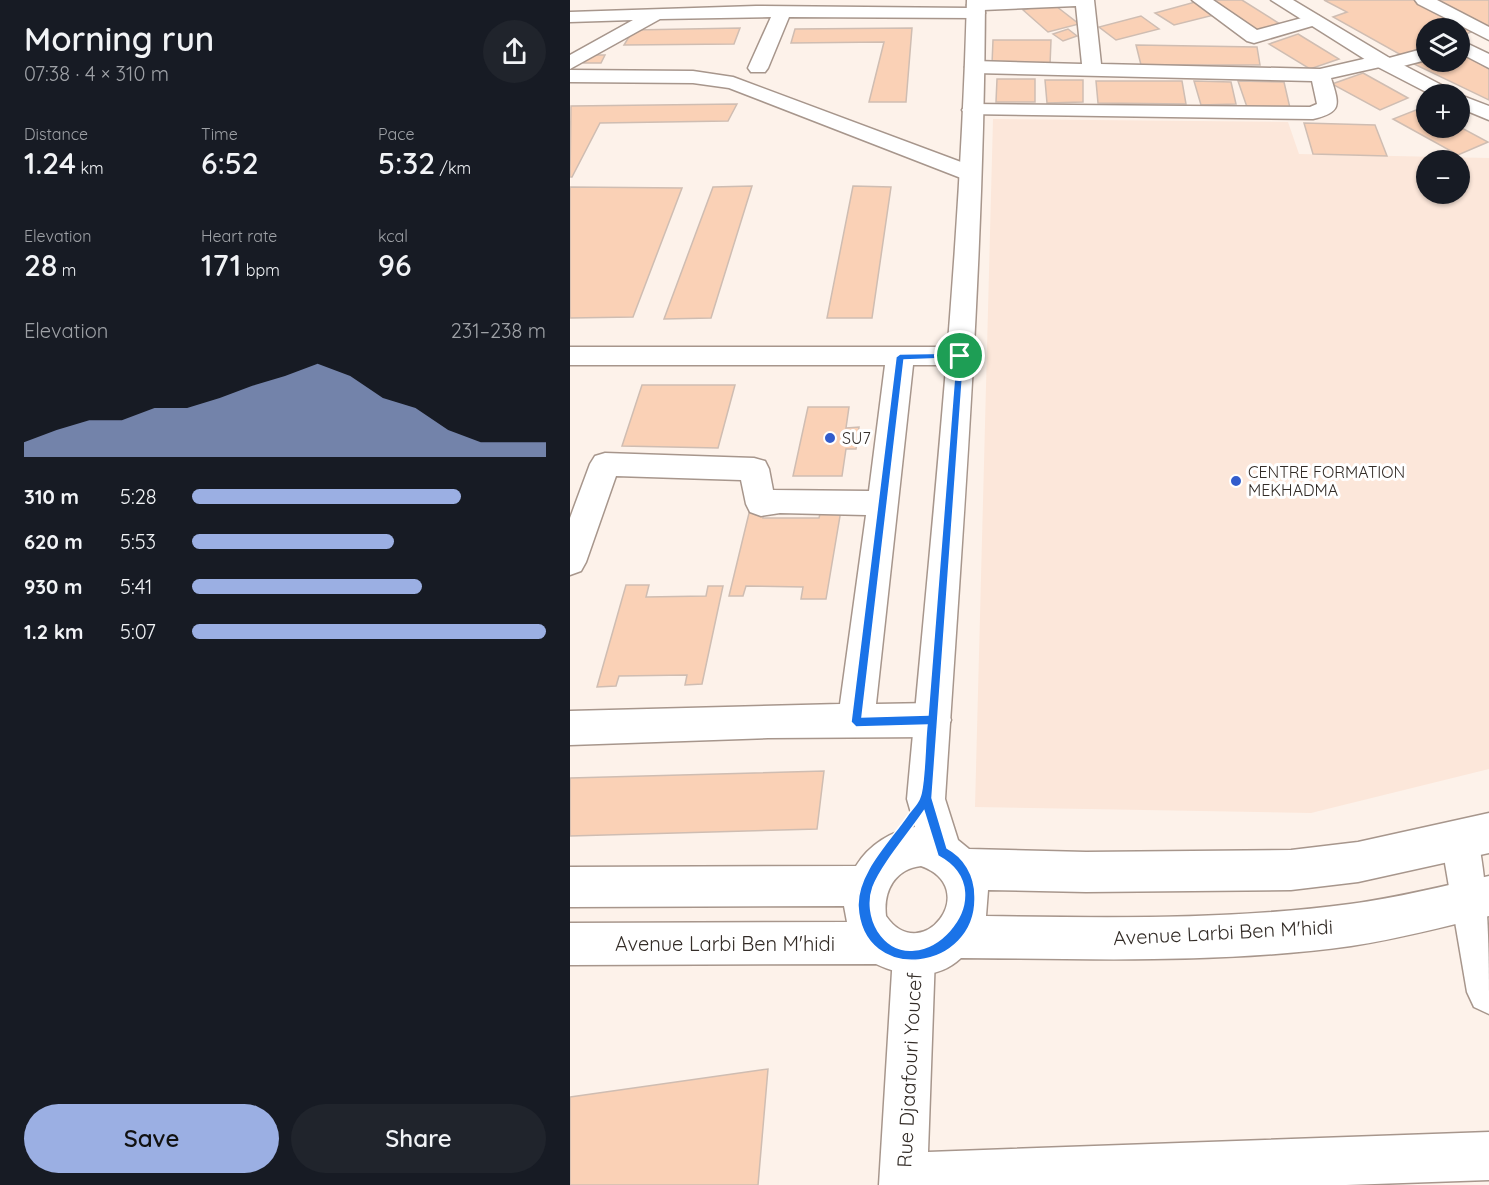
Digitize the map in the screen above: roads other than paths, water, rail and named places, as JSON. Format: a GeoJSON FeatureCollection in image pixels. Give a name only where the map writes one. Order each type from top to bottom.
{"type":"FeatureCollection","features":[{"type":"Feature","properties":{"kind":"street"},"geometry":{"type":"LineString","coordinates":[[570,63],[672,7],[675,0]]}},
{"type":"Feature","properties":{"kind":"street"},"geometry":{"type":"LineString","coordinates":[[570,17],[658,15],[758,6],[782,13],[1085,0],[1092,70]]}},
{"type":"Feature","properties":{"kind":"street"},"geometry":{"type":"LineString","coordinates":[[1201,0],[1254,37],[1313,20]]}},
{"type":"Feature","properties":{"kind":"street"},"geometry":{"type":"LineString","coordinates":[[1280,0],[1426,84]]}},
{"type":"Feature","properties":{"kind":"street"},"geometry":{"type":"LineString","coordinates":[[1424,0],[1489,35]]}},
{"type":"Feature","properties":{"kind":"street"},"geometry":{"type":"LineString","coordinates":[[926,798],[871,878],[864,904],[866,922],[898,949],[940,948],[954,937],[965,921],[969,903],[969,885],[952,860],[926,798],[960,356],[976,6]]}},
{"type":"Feature","properties":{"kind":"street"},"geometry":{"type":"LineString","coordinates":[[758,68],[782,13]]}},
{"type":"Feature","properties":{"kind":"street"},"geometry":{"type":"LineString","coordinates":[[1470,42],[1489,35]]}},
{"type":"Feature","properties":{"kind":"street"},"geometry":{"type":"LineString","coordinates":[[1470,52],[1489,62]]}},
{"type":"Feature","properties":{"kind":"street"},"geometry":{"type":"LineString","coordinates":[[975,67],[1320,75],[1416,56]]}},
{"type":"Feature","properties":{"kind":"street"},"geometry":{"type":"LineString","coordinates":[[972,110],[1313,113],[1327,107],[1328,100],[1320,75]]}},
{"type":"Feature","properties":{"kind":"street"},"geometry":{"type":"LineString","coordinates":[[570,76],[693,77],[734,83],[969,173]]}},
{"type":"Feature","properties":{"kind":"street"},"geometry":{"type":"LineString","coordinates":[[1470,106],[1489,114]]}},
{"type":"Feature","properties":{"kind":"street"},"geometry":{"type":"LineString","coordinates":[[570,356],[960,356]]}},
{"type":"Feature","properties":{"kind":"street"},"geometry":{"type":"LineString","coordinates":[[856,722],[900,357]]}},
{"type":"Feature","properties":{"kind":"street"},"geometry":{"type":"LineString","coordinates":[[570,562],[605,464],[754,469],[761,504],[780,501],[881,503]]}},
{"type":"Feature","properties":{"kind":"street"},"geometry":{"type":"LineString","coordinates":[[570,728],[768,721],[933,720]]}},
{"type":"Feature","properties":{"kind":"street"},"geometry":{"type":"LineString","coordinates":[[570,887],[871,878],[889,857],[904,849],[921,846],[952,860],[1086,872],[1292,870],[1358,862],[1475,836],[1489,992]]}},
{"type":"Feature","properties":{"kind":"street","name":"Avenue Larbi Ben M'hidi"},"geometry":{"type":"LineString","coordinates":[[954,937],[1126,938],[1266,932],[1348,925],[1405,916],[1481,898]]}},
{"type":"Feature","properties":{"kind":"street","name":"Avenue Larbi Ben M'hidi"},"geometry":{"type":"LineString","coordinates":[[570,944],[898,949]]}},
{"type":"Feature","properties":{"kind":"street","name":"Rue Djaafouri Youcef"},"geometry":{"type":"LineString","coordinates":[[898,949],[903,1181]]}},
{"type":"Feature","properties":{"kind":"street"},"geometry":{"type":"LineString","coordinates":[[903,1181],[1489,1156]]}},
{"type":"Feature","properties":{"kind":"place","name":"SU7"},"geometry":{"type":"Point","coordinates":[830,438]}},
{"type":"Feature","properties":{"kind":"place","name":"CENTRE FORMATION MEKHADMA"},"geometry":{"type":"Point","coordinates":[1236,481]}}]}
